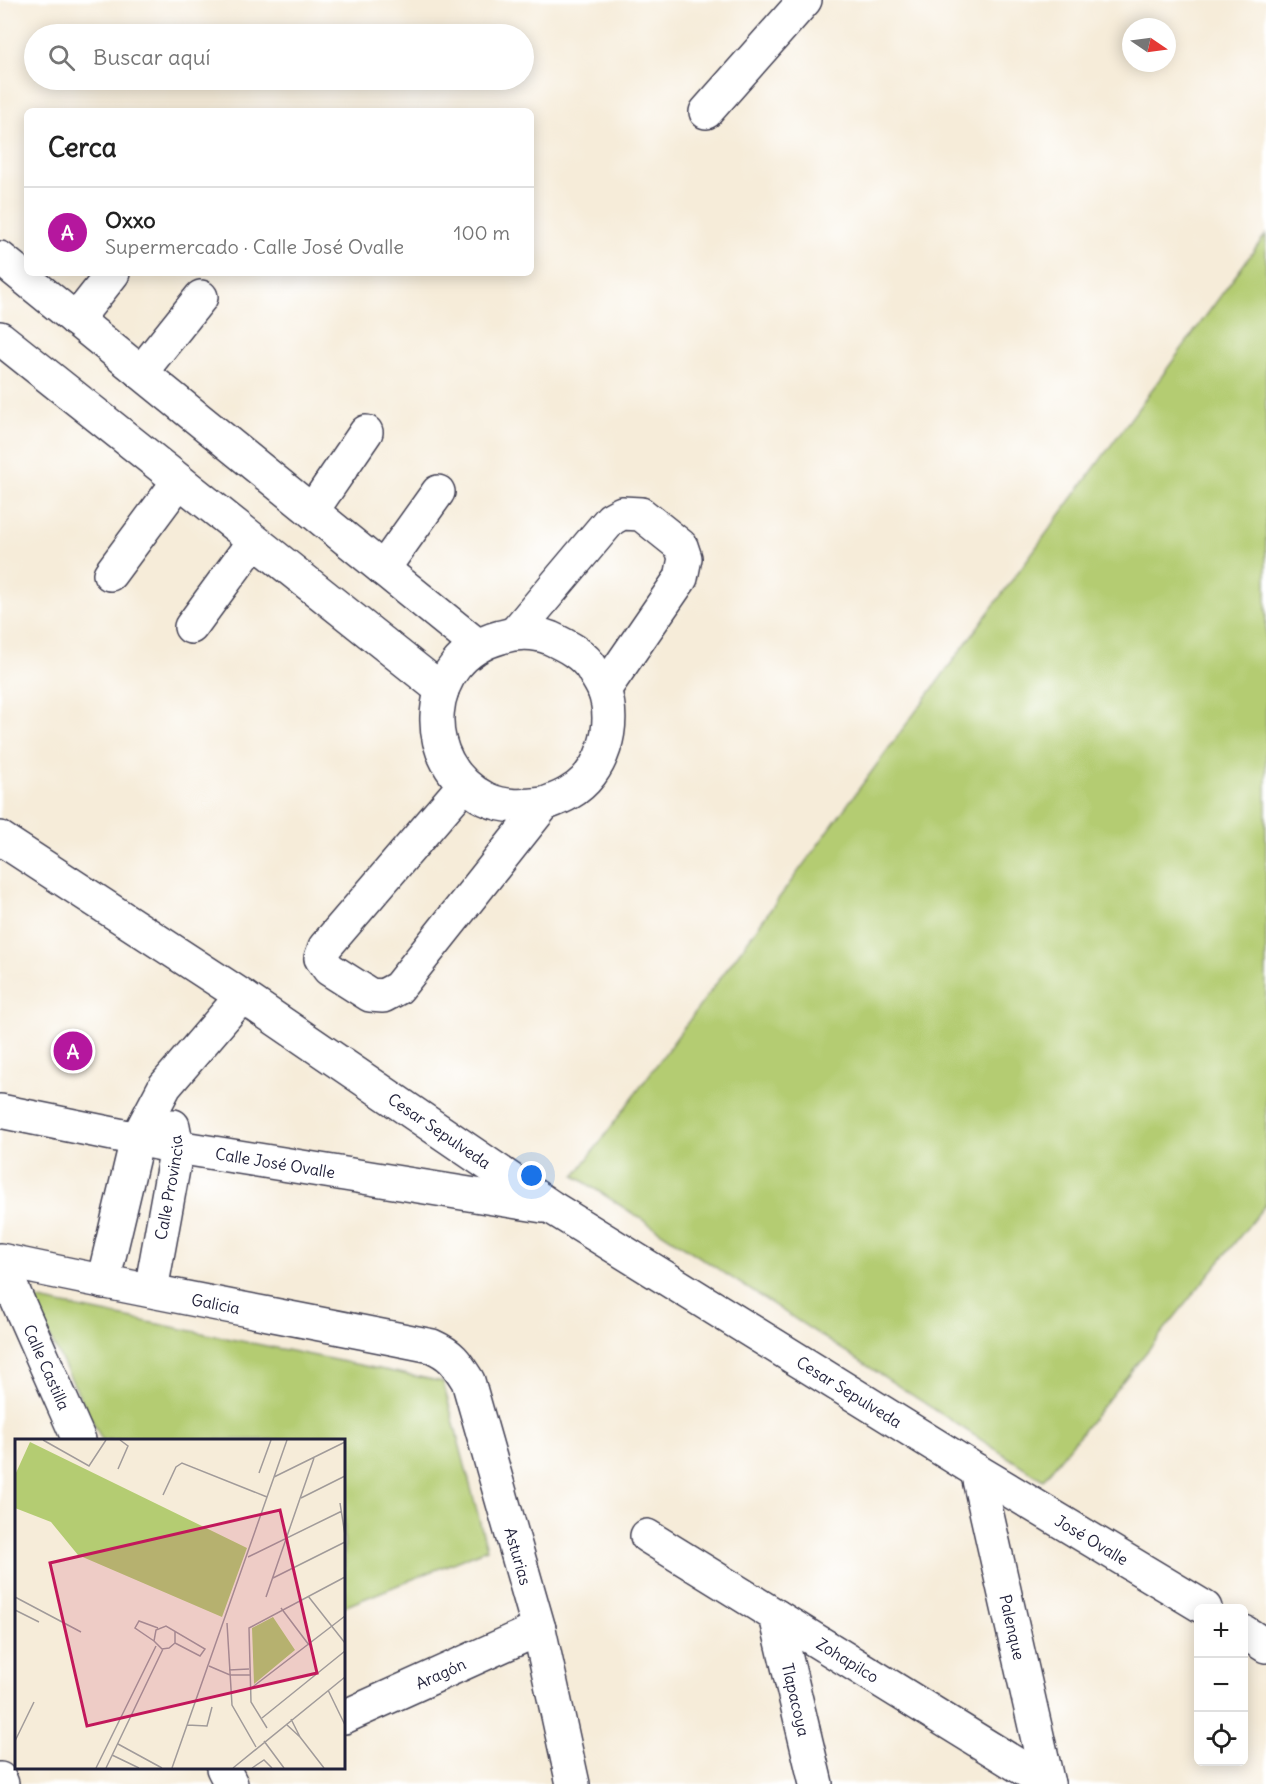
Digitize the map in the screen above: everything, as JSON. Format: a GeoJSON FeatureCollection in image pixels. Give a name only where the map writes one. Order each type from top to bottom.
{"type":"FeatureCollection","features":[{"type":"Feature","properties":{"kind":"street"},"geometry":{"type":"LineString","coordinates":[[706,112],[805,0]]}},
{"type":"Feature","properties":{"kind":"street"},"geometry":{"type":"LineString","coordinates":[[0,258],[478,646]]}},
{"type":"Feature","properties":{"kind":"street"},"geometry":{"type":"LineString","coordinates":[[76,320],[111,276]]}},
{"type":"Feature","properties":{"kind":"street"},"geometry":{"type":"LineString","coordinates":[[141,372],[201,297]]}},
{"type":"Feature","properties":{"kind":"street"},"geometry":{"type":"LineString","coordinates":[[5,354],[179,481],[442,690]]}},
{"type":"Feature","properties":{"kind":"street"},"geometry":{"type":"LineString","coordinates":[[312,511],[366,432]]}},
{"type":"Feature","properties":{"kind":"street"},"geometry":{"type":"LineString","coordinates":[[110,574],[179,481]]}},
{"type":"Feature","properties":{"kind":"street"},"geometry":{"type":"LineString","coordinates":[[383,569],[438,492]]}},
{"type":"Feature","properties":{"kind":"street"},"geometry":{"type":"LineString","coordinates":[[515,633],[611,519],[622,513],[641,514],[681,546],[685,558],[681,578],[604,690]]}},
{"type":"Feature","properties":{"kind":"street"},"geometry":{"type":"LineString","coordinates":[[191,627],[254,541]]}},
{"type":"Feature","properties":{"kind":"street"},"geometry":{"type":"LineString","coordinates":[[515,633],[543,635],[569,646],[591,665],[604,690],[609,718],[605,747],[592,773],[571,793],[544,804],[516,807],[507,805],[488,800],[464,785],[446,762],[437,735],[437,706],[446,679],[464,656],[478,646],[487,640],[515,633]]}},
{"type":"Feature","properties":{"kind":"street"},"geometry":{"type":"LineString","coordinates":[[464,785],[325,947],[321,958],[329,969],[370,995],[383,996],[398,988],[544,804]]}},
{"type":"Feature","properties":{"kind":"street","name":"Cesar Sepulveda"},"geometry":{"type":"LineString","coordinates":[[0,838],[242,996],[551,1207],[977,1471]]}},
{"type":"Feature","properties":{"kind":"street","name":"Calle Provincia"},"geometry":{"type":"LineString","coordinates":[[103,1282],[137,1139],[165,1086],[242,996]]}},
{"type":"Feature","properties":{"kind":"street","name":"Calle Provincia"},"geometry":{"type":"LineString","coordinates":[[151,1290],[177,1147],[165,1086]]}},
{"type":"Feature","properties":{"kind":"street","name":"Calle José Ovalle"},"geometry":{"type":"LineString","coordinates":[[0,1111],[177,1147],[551,1207]]}},
{"type":"Feature","properties":{"kind":"street","name":"Galicia"},"geometry":{"type":"LineString","coordinates":[[0,1261],[432,1346]]}},
{"type":"Feature","properties":{"kind":"street","name":"Calle Castilla"},"geometry":{"type":"LineString","coordinates":[[0,1261],[79,1439]]}},
{"type":"Feature","properties":{"kind":"street","name":"Asturias"},"geometry":{"type":"LineString","coordinates":[[432,1346],[449,1354],[468,1381],[539,1629],[573,1784]]}},
{"type":"Feature","properties":{"kind":"street","name":"José Ovalle"},"geometry":{"type":"LineString","coordinates":[[977,1471],[1198,1604]]}},
{"type":"Feature","properties":{"kind":"street","name":"Palenque"},"geometry":{"type":"LineString","coordinates":[[977,1471],[1048,1784]]}},
{"type":"Feature","properties":{"kind":"street","name":"Zohapilco"},"geometry":{"type":"LineString","coordinates":[[647,1536],[1048,1784]]}},
{"type":"Feature","properties":{"kind":"street","name":"Tlapacoya"},"geometry":{"type":"LineString","coordinates":[[776,1616],[816,1784]]}},
{"type":"Feature","properties":{"kind":"street","name":"Aragón"},"geometry":{"type":"LineString","coordinates":[[345,1717],[539,1629]]}},
{"type":"Feature","properties":{"kind":"street"},"geometry":{"type":"LineString","coordinates":[[1248,1635],[1266,1646]]}},
{"type":"Feature","properties":{"kind":"street"},"geometry":{"type":"LineString","coordinates":[[0,1779],[2,1784]]}},
{"type":"Feature","properties":{"kind":"green space"},"geometry":{"type":"Polygon","coordinates":[[[1266,234],[1266,1204],[1043,1480],[575,1176],[1266,234]]]}},
{"type":"Feature","properties":{"kind":"green space"},"geometry":{"type":"Polygon","coordinates":[[[30,1298],[443,1382],[487,1549],[345,1607],[345,1439],[101,1439],[30,1298]]]}},
{"type":"Feature","properties":{"kind":"place","name":"Oxxo"},"geometry":{"type":"Point","coordinates":[73,1051]}}]}
